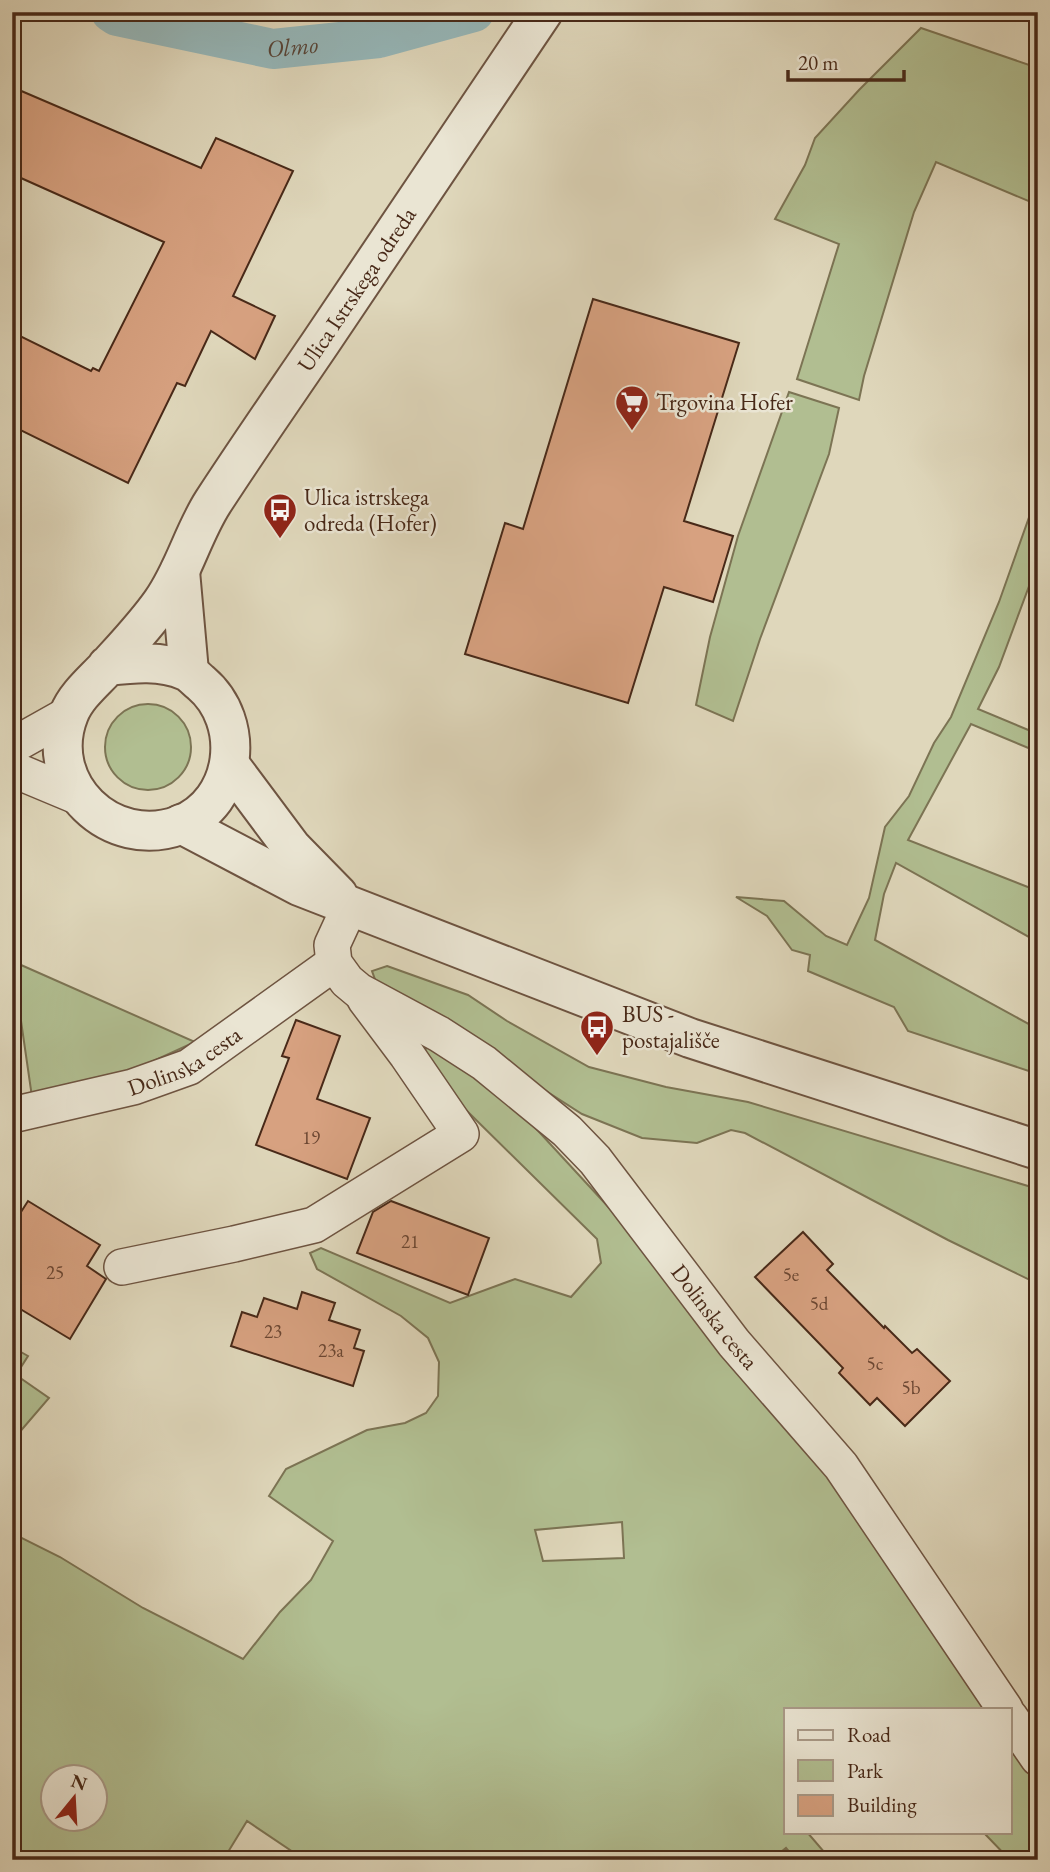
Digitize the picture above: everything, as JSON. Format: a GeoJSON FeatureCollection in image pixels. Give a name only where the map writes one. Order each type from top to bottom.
{"type":"FeatureCollection","features":[{"type":"Feature","properties":{"kind":"street","name":"Ulica Istrskega odreda"},"geometry":{"type":"LineString","coordinates":[[180,570],[211,506],[543,12]]}},
{"type":"Feature","properties":{"kind":"street"},"geometry":{"type":"LineString","coordinates":[[107,666],[164,664],[189,672],[211,691],[225,713],[232,739],[230,765],[221,790],[203,811],[181,824],[155,831],[126,829],[100,817],[79,797],[66,771],[63,742],[69,714],[85,689],[163,601],[180,570]]}},
{"type":"Feature","properties":{"kind":"street"},"geometry":{"type":"LineString","coordinates":[[180,570],[189,672]]}},
{"type":"Feature","properties":{"kind":"street"},"geometry":{"type":"LineString","coordinates":[[12,746],[69,714]]}},
{"type":"Feature","properties":{"kind":"street"},"geometry":{"type":"LineString","coordinates":[[230,765],[292,848],[349,906]]}},
{"type":"Feature","properties":{"kind":"street"},"geometry":{"type":"LineString","coordinates":[[12,769],[79,797]]}},
{"type":"Feature","properties":{"kind":"street"},"geometry":{"type":"LineString","coordinates":[[181,824],[299,887],[690,1038],[1038,1150]]}},
{"type":"Feature","properties":{"kind":"street"},"geometry":{"type":"LineString","coordinates":[[334,963],[332,945],[349,906]]}},
{"type":"Feature","properties":{"kind":"street","name":"Dolinska cesta"},"geometry":{"type":"LineString","coordinates":[[12,1115],[133,1087],[189,1068],[334,963],[347,981],[359,991],[439,1034],[484,1063],[567,1131],[595,1160],[734,1343],[841,1466],[1004,1708]]}},
{"type":"Feature","properties":{"kind":"street","name":"Dolinska cesta"},"geometry":{"type":"LineString","coordinates":[[122,1267],[314,1225],[461,1134],[359,991]]}},
{"type":"Feature","properties":{"kind":"street"},"geometry":{"type":"LineString","coordinates":[[1012,1720],[1038,1758]]}},
{"type":"Feature","properties":{"kind":"green space"},"geometry":{"type":"Polygon","coordinates":[[[921,28],[1038,68],[1038,205],[936,162],[914,212],[859,400],[797,379],[839,244],[775,219],[805,165],[815,138],[921,28]]]}},
{"type":"Feature","properties":{"kind":"green space"},"geometry":{"type":"Polygon","coordinates":[[[789,392],[839,408],[829,454],[760,639],[733,721],[696,705],[710,637],[738,536],[789,392]]]}},
{"type":"Feature","properties":{"kind":"green space"},"geometry":{"type":"Polygon","coordinates":[[[1038,492],[1038,562],[999,667],[978,709],[1038,734],[1038,752],[971,724],[908,840],[1038,891],[1038,942],[896,863],[884,894],[875,940],[1038,1029],[1038,1074],[908,1031],[894,1007],[808,971],[810,955],[792,950],[767,916],[736,897],[784,901],[826,936],[847,945],[869,898],[885,827],[909,796],[934,743],[951,717],[999,602],[1038,492]]]}},
{"type":"Feature","properties":{"kind":"green space"},"geometry":{"type":"Polygon","coordinates":[[[148,704],[172,711],[184,723],[191,747],[184,771],[172,783],[148,790],[124,783],[112,771],[105,747],[112,723],[124,711],[148,704]]]}},
{"type":"Feature","properties":{"kind":"green space"},"geometry":{"type":"Polygon","coordinates":[[[12,961],[195,1042],[136,1069],[32,1097],[21,1021],[12,1016],[12,961]]]}},
{"type":"Feature","properties":{"kind":"green space"},"geometry":{"type":"Polygon","coordinates":[[[387,966],[468,995],[507,1021],[589,1067],[666,1087],[748,1102],[1038,1189],[1038,1284],[948,1240],[745,1133],[731,1130],[697,1143],[642,1138],[582,1114],[376,982],[372,971],[387,966]]]}},
{"type":"Feature","properties":{"kind":"green space"},"geometry":{"type":"Polygon","coordinates":[[[430,1042],[493,1082],[637,1238],[841,1491],[994,1708],[784,1708],[784,1834],[809,1834],[831,1860],[796,1860],[786,1848],[771,1860],[305,1860],[247,1821],[228,1852],[237,1860],[12,1860],[12,1533],[60,1557],[143,1608],[243,1659],[280,1612],[311,1580],[333,1541],[269,1496],[286,1469],[367,1430],[405,1423],[426,1413],[438,1396],[439,1362],[428,1338],[401,1316],[317,1269],[310,1253],[321,1248],[450,1303],[515,1279],[571,1297],[601,1263],[597,1239],[466,1110],[422,1055],[430,1042]],[[622,1522],[535,1530],[543,1561],[624,1558],[622,1522]]]}},
{"type":"Feature","properties":{"kind":"green space"},"geometry":{"type":"Polygon","coordinates":[[[12,1347],[28,1356],[16,1375],[49,1398],[12,1441],[12,1347]]]}},
{"type":"Feature","properties":{"kind":"green space"},"geometry":{"type":"Polygon","coordinates":[[[1012,1735],[1038,1774],[1038,1860],[1010,1860],[985,1834],[1012,1834],[1012,1735]]]}},
{"type":"Feature","properties":{"kind":"building"},"geometry":{"type":"Polygon","coordinates":[[[12,87],[201,168],[216,138],[293,171],[233,296],[275,316],[255,359],[211,331],[185,386],[177,383],[128,483],[12,426],[12,332],[91,371],[93,368],[99,371],[164,242],[12,174],[12,87]]]}},
{"type":"Feature","properties":{"kind":"building","name":"Trgovina Hofer"},"geometry":{"type":"Polygon","coordinates":[[[593,299],[739,343],[684,521],[733,536],[713,602],[664,587],[628,703],[465,654],[505,523],[523,529],[593,299]]]}},
{"type":"Feature","properties":{"kind":"building"},"geometry":{"type":"Polygon","coordinates":[[[296,1020],[340,1036],[317,1099],[370,1118],[347,1179],[256,1145],[289,1058],[282,1056],[296,1020]]]}},
{"type":"Feature","properties":{"kind":"building"},"geometry":{"type":"Polygon","coordinates":[[[28,1201],[100,1245],[87,1266],[106,1279],[70,1339],[12,1304],[12,1226],[28,1201]]]}},
{"type":"Feature","properties":{"kind":"building"},"geometry":{"type":"Polygon","coordinates":[[[391,1201],[489,1238],[468,1295],[357,1253],[373,1212],[391,1201]]]}},
{"type":"Feature","properties":{"kind":"building"},"geometry":{"type":"Polygon","coordinates":[[[803,1232],[833,1264],[827,1270],[884,1328],[885,1326],[912,1353],[917,1349],[950,1381],[905,1426],[877,1398],[870,1405],[839,1373],[843,1368],[755,1277],[803,1232]]]}},
{"type":"Feature","properties":{"kind":"building"},"geometry":{"type":"Polygon","coordinates":[[[302,1292],[335,1303],[329,1320],[360,1330],[354,1348],[364,1351],[353,1386],[231,1346],[242,1312],[257,1317],[264,1298],[297,1309],[302,1292]]]}},
{"type":"Feature","properties":{"kind":"waterway","name":"Olmo"},"geometry":{"type":"LineString","coordinates":[[111,12],[117,16],[273,49],[379,38],[474,12]]}},
{"type":"Feature","properties":{"kind":"place","name":"Trgovina Hofer"},"geometry":{"type":"Point","coordinates":[632,432]}},
{"type":"Feature","properties":{"kind":"place","name":"Ulica istrskega odreda (Hofer)"},"geometry":{"type":"Point","coordinates":[280,540]}},
{"type":"Feature","properties":{"kind":"place","name":"BUS - postajališče"},"geometry":{"type":"Point","coordinates":[597,1057]}}]}
